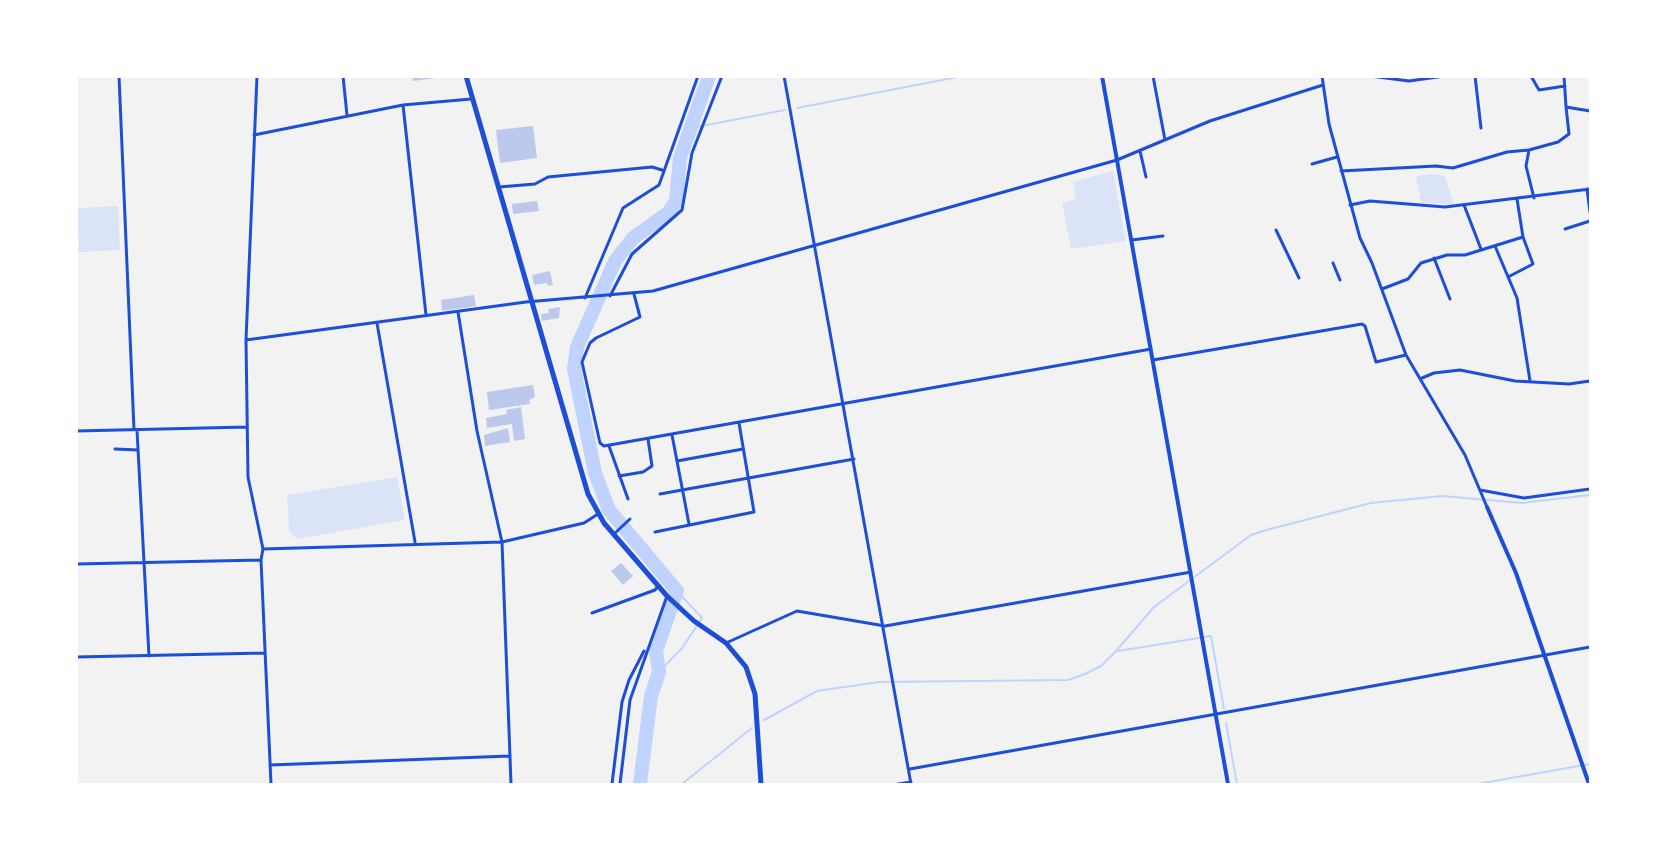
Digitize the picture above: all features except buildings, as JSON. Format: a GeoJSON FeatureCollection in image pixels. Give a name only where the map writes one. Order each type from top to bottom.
{"type":"FeatureCollection","features":[{"type":"Feature","properties":{"kind":"main road"},"geometry":{"type":"LineString","coordinates":[[466,76],[588,494],[598,514],[616,532],[658,586],[694,621],[726,643],[752,678],[757,714],[761,784]]}},
{"type":"Feature","properties":{"kind":"street"},"geometry":{"type":"LineString","coordinates":[[119,76],[149,656]]}},
{"type":"Feature","properties":{"kind":"street"},"geometry":{"type":"LineString","coordinates":[[257,76],[246,340],[247,427],[249,488],[259,521],[263,549],[261,560],[271,784]]}},
{"type":"Feature","properties":{"kind":"street"},"geometry":{"type":"LineString","coordinates":[[343,76],[347,115]]}},
{"type":"Feature","properties":{"kind":"street"},"geometry":{"type":"LineString","coordinates":[[587,298],[623,208],[656,189],[698,76]]}},
{"type":"Feature","properties":{"kind":"street"},"geometry":{"type":"LineString","coordinates":[[608,296],[632,254],[682,210],[689,163],[722,76]]}},
{"type":"Feature","properties":{"kind":"street"},"geometry":{"type":"LineString","coordinates":[[784,76],[910,769],[911,783],[898,784]]}},
{"type":"Feature","properties":{"kind":"street"},"geometry":{"type":"LineString","coordinates":[[1102,76],[1228,784]]}},
{"type":"Feature","properties":{"kind":"street"},"geometry":{"type":"LineString","coordinates":[[1153,76],[1165,140]]}},
{"type":"Feature","properties":{"kind":"street"},"geometry":{"type":"LineString","coordinates":[[1322,76],[1336,158],[1350,205],[1406,355],[1422,378],[1465,455],[1516,573],[1578,758],[1589,784]]}},
{"type":"Feature","properties":{"kind":"street"},"geometry":{"type":"LineString","coordinates":[[1370,76],[1408,81],[1445,76]]}},
{"type":"Feature","properties":{"kind":"street"},"geometry":{"type":"LineString","coordinates":[[1475,76],[1481,128]]}},
{"type":"Feature","properties":{"kind":"street"},"geometry":{"type":"LineString","coordinates":[[1531,76],[1539,90],[1565,86]]}},
{"type":"Feature","properties":{"kind":"street"},"geometry":{"type":"LineString","coordinates":[[1341,171],[1437,166],[1453,168],[1507,152],[1529,150],[1558,142],[1569,134],[1564,76]]}},
{"type":"Feature","properties":{"kind":"street"},"geometry":{"type":"LineString","coordinates":[[246,340],[426,315],[634,294],[692,282],[1117,160],[1210,121],[1323,85]]}},
{"type":"Feature","properties":{"kind":"street"},"geometry":{"type":"LineString","coordinates":[[254,135],[403,105],[473,99]]}},
{"type":"Feature","properties":{"kind":"street"},"geometry":{"type":"LineString","coordinates":[[403,105],[426,315]]}},
{"type":"Feature","properties":{"kind":"street"},"geometry":{"type":"LineString","coordinates":[[1566,107],[1590,111]]}},
{"type":"Feature","properties":{"kind":"street"},"geometry":{"type":"LineString","coordinates":[[1529,150],[1526,166],[1534,198]]}},
{"type":"Feature","properties":{"kind":"street"},"geometry":{"type":"LineString","coordinates":[[1140,151],[1146,177]]}},
{"type":"Feature","properties":{"kind":"street"},"geometry":{"type":"LineString","coordinates":[[1312,164],[1336,158]]}},
{"type":"Feature","properties":{"kind":"street"},"geometry":{"type":"LineString","coordinates":[[499,187],[535,184],[548,177],[652,167],[662,171]]}},
{"type":"Feature","properties":{"kind":"street"},"geometry":{"type":"LineString","coordinates":[[1350,205],[1370,201],[1445,207],[1534,198],[1589,189],[1590,212]]}},
{"type":"Feature","properties":{"kind":"street"},"geometry":{"type":"LineString","coordinates":[[1508,277],[1533,266],[1524,237],[1517,199]]}},
{"type":"Feature","properties":{"kind":"street"},"geometry":{"type":"LineString","coordinates":[[1464,205],[1481,249]]}},
{"type":"Feature","properties":{"kind":"street"},"geometry":{"type":"LineString","coordinates":[[1565,229],[1590,221]]}},
{"type":"Feature","properties":{"kind":"street"},"geometry":{"type":"LineString","coordinates":[[1276,230],[1299,278]]}},
{"type":"Feature","properties":{"kind":"street"},"geometry":{"type":"LineString","coordinates":[[1132,240],[1163,236]]}},
{"type":"Feature","properties":{"kind":"street"},"geometry":{"type":"LineString","coordinates":[[1382,289],[1408,279],[1421,263],[1434,258],[1465,255],[1524,237]]}},
{"type":"Feature","properties":{"kind":"street"},"geometry":{"type":"LineString","coordinates":[[1495,246],[1516,298],[1530,381]]}},
{"type":"Feature","properties":{"kind":"street"},"geometry":{"type":"LineString","coordinates":[[1434,258],[1450,299]]}},
{"type":"Feature","properties":{"kind":"street"},"geometry":{"type":"LineString","coordinates":[[1333,264],[1340,280]]}},
{"type":"Feature","properties":{"kind":"street"},"geometry":{"type":"LineString","coordinates":[[634,294],[640,317],[596,338],[590,343],[582,363],[600,443],[609,446],[1150,349]]}},
{"type":"Feature","properties":{"kind":"street"},"geometry":{"type":"LineString","coordinates":[[458,312],[477,430],[502,542],[511,784]]}},
{"type":"Feature","properties":{"kind":"street"},"geometry":{"type":"LineString","coordinates":[[377,322],[415,543]]}},
{"type":"Feature","properties":{"kind":"street"},"geometry":{"type":"LineString","coordinates":[[1153,360],[1362,324],[1365,326],[1376,362],[1406,355]]}},
{"type":"Feature","properties":{"kind":"street"},"geometry":{"type":"LineString","coordinates":[[1422,378],[1434,373],[1460,370],[1515,381],[1569,384],[1590,381]]}},
{"type":"Feature","properties":{"kind":"street"},"geometry":{"type":"LineString","coordinates":[[655,532],[754,512],[739,423]]}},
{"type":"Feature","properties":{"kind":"street"},"geometry":{"type":"LineString","coordinates":[[76,431],[247,427]]}},
{"type":"Feature","properties":{"kind":"street"},"geometry":{"type":"LineString","coordinates":[[672,435],[689,524]]}},
{"type":"Feature","properties":{"kind":"street"},"geometry":{"type":"LineString","coordinates":[[620,476],[643,472],[652,466],[648,439]]}},
{"type":"Feature","properties":{"kind":"street"},"geometry":{"type":"LineString","coordinates":[[609,446],[628,499]]}},
{"type":"Feature","properties":{"kind":"street"},"geometry":{"type":"LineString","coordinates":[[116,449],[138,450]]}},
{"type":"Feature","properties":{"kind":"street"},"geometry":{"type":"LineString","coordinates":[[677,460],[743,449]]}},
{"type":"Feature","properties":{"kind":"street"},"geometry":{"type":"LineString","coordinates":[[660,494],[854,459]]}},
{"type":"Feature","properties":{"kind":"street"},"geometry":{"type":"LineString","coordinates":[[1481,491],[1524,498],[1590,489]]}},
{"type":"Feature","properties":{"kind":"street"},"geometry":{"type":"LineString","coordinates":[[263,549],[502,542],[584,523],[598,514]]}},
{"type":"Feature","properties":{"kind":"street"},"geometry":{"type":"LineString","coordinates":[[616,532],[630,519]]}},
{"type":"Feature","properties":{"kind":"street"},"geometry":{"type":"LineString","coordinates":[[76,564],[261,560]]}},
{"type":"Feature","properties":{"kind":"street"},"geometry":{"type":"LineString","coordinates":[[726,643],[796,611],[885,626],[1191,573]]}},
{"type":"Feature","properties":{"kind":"street"},"geometry":{"type":"LineString","coordinates":[[592,613],[655,590],[658,586]]}},
{"type":"Feature","properties":{"kind":"street"},"geometry":{"type":"LineString","coordinates":[[620,784],[630,700],[647,647],[668,597]]}},
{"type":"Feature","properties":{"kind":"street"},"geometry":{"type":"LineString","coordinates":[[612,784],[622,702],[638,659],[647,647]]}},
{"type":"Feature","properties":{"kind":"street"},"geometry":{"type":"LineString","coordinates":[[910,769],[1590,647]]}},
{"type":"Feature","properties":{"kind":"street"},"geometry":{"type":"LineString","coordinates":[[76,657],[265,653]]}},
{"type":"Feature","properties":{"kind":"street"},"geometry":{"type":"LineString","coordinates":[[270,765],[510,756]]}},
{"type":"Feature","properties":{"kind":"shaded area"},"geometry":{"type":"Polygon","coordinates":[[[1113,171],[1126,241],[1071,249],[1062,203],[1076,199],[1073,182],[1113,171]]]}},
{"type":"Feature","properties":{"kind":"shaded area"},"geometry":{"type":"Polygon","coordinates":[[[1432,174],[1445,176],[1454,204],[1421,203],[1416,176],[1432,174]]]}},
{"type":"Feature","properties":{"kind":"shaded area"},"geometry":{"type":"Polygon","coordinates":[[[118,206],[120,250],[79,252],[77,208],[118,206]]]}},
{"type":"Feature","properties":{"kind":"shaded area"},"geometry":{"type":"Polygon","coordinates":[[[397,477],[405,520],[297,539],[289,531],[287,495],[397,477]]]}},
{"type":"Feature","properties":{"kind":"waterway"},"geometry":{"type":"LineString","coordinates":[[640,784],[651,696],[659,672],[656,651],[677,591],[609,510],[595,473],[574,369],[577,347],[615,261],[633,238],[668,213],[676,201],[680,158],[709,76]]}},
{"type":"Feature","properties":{"kind":"waterway"},"geometry":{"type":"LineString","coordinates":[[797,108],[963,76]]}},
{"type":"Feature","properties":{"kind":"waterway"},"geometry":{"type":"LineString","coordinates":[[691,128],[785,110]]}},
{"type":"Feature","properties":{"kind":"waterway"},"geometry":{"type":"LineString","coordinates":[[764,720],[817,691],[879,682],[1068,680],[1085,674],[1101,666],[1154,607],[1251,535],[1270,529],[1371,503],[1442,496],[1522,503],[1590,495]]}},
{"type":"Feature","properties":{"kind":"waterway"},"geometry":{"type":"LineString","coordinates":[[659,672],[682,648],[702,618],[677,591]]}},
{"type":"Feature","properties":{"kind":"waterway"},"geometry":{"type":"LineString","coordinates":[[1118,651],[1211,636],[1224,709]]}},
{"type":"Feature","properties":{"kind":"waterway"},"geometry":{"type":"LineString","coordinates":[[1226,723],[1237,784]]}},
{"type":"Feature","properties":{"kind":"waterway"},"geometry":{"type":"LineString","coordinates":[[682,784],[752,728]]}},
{"type":"Feature","properties":{"kind":"waterway"},"geometry":{"type":"LineString","coordinates":[[1477,784],[1590,764]]}}]}
